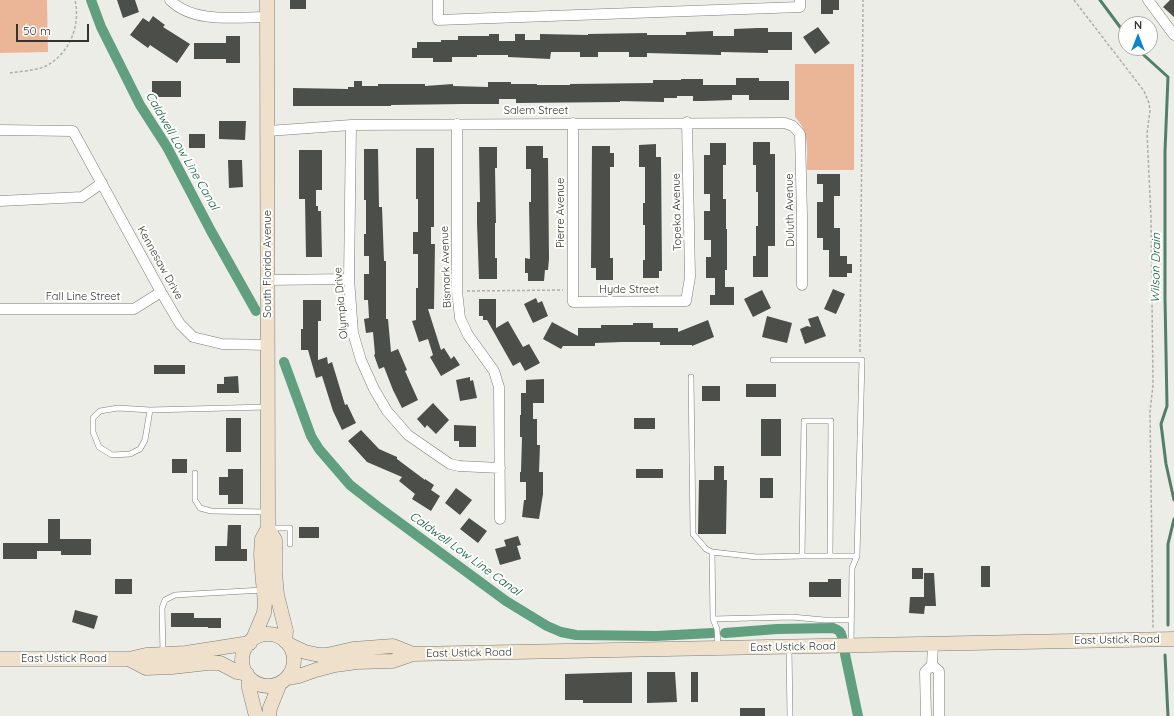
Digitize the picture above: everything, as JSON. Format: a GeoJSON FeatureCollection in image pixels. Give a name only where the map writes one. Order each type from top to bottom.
{"type":"FeatureCollection","features":[{"type":"Feature","properties":{"kind":"main road","name":"South Florida Avenue"},"geometry":{"type":"LineString","coordinates":[[252,641],[264,613],[265,603],[262,570],[262,539],[268,528],[267,0]]}},
{"type":"Feature","properties":{"kind":"main road","name":"South Florida Avenue"},"geometry":{"type":"LineString","coordinates":[[268,528],[275,540],[277,595],[286,631],[286,643]]}},
{"type":"Feature","properties":{"kind":"main road"},"geometry":{"type":"LineString","coordinates":[[269,716],[270,708],[283,680],[291,671],[294,663],[293,655],[286,643],[278,637],[270,635],[261,635],[247,645],[243,653],[242,662],[244,670],[248,676],[256,683],[264,686],[272,686],[283,680]]}},
{"type":"Feature","properties":{"kind":"main road","name":"East Ustick Road"},"geometry":{"type":"LineString","coordinates":[[283,680],[335,665],[358,662],[393,661],[413,654],[1174,639]]}},
{"type":"Feature","properties":{"kind":"main road","name":"East Ustick Road"},"geometry":{"type":"LineString","coordinates":[[0,659],[129,660],[146,655],[186,653],[252,641]]}},
{"type":"Feature","properties":{"kind":"main road","name":"East Ustick Road"},"geometry":{"type":"LineString","coordinates":[[286,643],[305,652],[319,655],[327,655],[353,649],[393,646],[413,654]]}},
{"type":"Feature","properties":{"kind":"main road","name":"East Ustick Road"},"geometry":{"type":"LineString","coordinates":[[129,660],[146,668],[220,663],[248,676]]}},
{"type":"Feature","properties":{"kind":"main road"},"geometry":{"type":"LineString","coordinates":[[248,676],[249,688],[256,716]]}},
{"type":"Feature","properties":{"kind":"street"},"geometry":{"type":"LineString","coordinates":[[170,0],[176,6],[190,13],[207,17],[267,17]]}},
{"type":"Feature","properties":{"kind":"street"},"geometry":{"type":"LineString","coordinates":[[438,0],[438,20],[800,4]]}},
{"type":"Feature","properties":{"kind":"street"},"geometry":{"type":"LineString","coordinates":[[1148,0],[1174,35]]}},
{"type":"Feature","properties":{"kind":"street","name":"Salem Street"},"geometry":{"type":"LineString","coordinates":[[268,131],[351,125],[687,122],[785,123],[793,126],[800,134]]}},
{"type":"Feature","properties":{"kind":"street","name":"Topeka Avenue"},"geometry":{"type":"LineString","coordinates":[[686,301],[690,277],[687,122]]}},
{"type":"Feature","properties":{"kind":"street","name":"Pierre Avenue"},"geometry":{"type":"LineString","coordinates":[[573,123],[573,302]]}},
{"type":"Feature","properties":{"kind":"street","name":"Bismark Avenue"},"geometry":{"type":"LineString","coordinates":[[457,124],[457,291],[460,318],[468,334],[494,371],[499,387],[500,519]]}},
{"type":"Feature","properties":{"kind":"street","name":"Olympia Drive"},"geometry":{"type":"LineString","coordinates":[[351,125],[349,279],[353,333],[361,360],[374,389],[387,411],[408,434],[450,464],[459,466],[500,468]]}},
{"type":"Feature","properties":{"kind":"street","name":"Kennesaw Drive"},"geometry":{"type":"LineString","coordinates":[[0,130],[73,131],[180,324],[193,337],[222,344],[268,344]]}},
{"type":"Feature","properties":{"kind":"street","name":"Duluth Avenue"},"geometry":{"type":"LineString","coordinates":[[800,134],[802,285]]}},
{"type":"Feature","properties":{"kind":"street"},"geometry":{"type":"LineString","coordinates":[[0,201],[82,197],[102,183]]}},
{"type":"Feature","properties":{"kind":"street"},"geometry":{"type":"LineString","coordinates":[[268,280],[349,279]]}},
{"type":"Feature","properties":{"kind":"street","name":"Fall Line Street"},"geometry":{"type":"LineString","coordinates":[[0,309],[134,309],[161,292]]}},
{"type":"Feature","properties":{"kind":"street","name":"Hyde Street"},"geometry":{"type":"LineString","coordinates":[[573,302],[686,301]]}},
{"type":"Feature","properties":{"kind":"street"},"geometry":{"type":"LineString","coordinates":[[926,716],[925,672],[932,665],[933,644]]}},
{"type":"Feature","properties":{"kind":"street"},"geometry":{"type":"LineString","coordinates":[[932,665],[939,671],[939,716]]}},
{"type":"Feature","properties":{"kind":"lane"},"geometry":{"type":"LineString","coordinates":[[773,360],[862,360],[857,556],[852,568],[851,646]]}},
{"type":"Feature","properties":{"kind":"lane"},"geometry":{"type":"LineString","coordinates":[[691,377],[693,534],[706,549],[712,552],[758,557],[857,556]]}},
{"type":"Feature","properties":{"kind":"lane"},"geometry":{"type":"LineString","coordinates":[[150,410],[145,440],[140,449],[130,454],[112,456],[99,447],[94,432],[94,418],[100,411],[118,408],[150,410],[268,407]]}},
{"type":"Feature","properties":{"kind":"lane"},"geometry":{"type":"LineString","coordinates":[[802,556],[804,421],[830,421],[830,556]]}},
{"type":"Feature","properties":{"kind":"lane"},"geometry":{"type":"LineString","coordinates":[[195,473],[195,500],[200,508],[211,511],[268,512]]}},
{"type":"Feature","properties":{"kind":"lane"},"geometry":{"type":"LineString","coordinates":[[268,528],[290,528],[290,544]]}},
{"type":"Feature","properties":{"kind":"lane"},"geometry":{"type":"LineString","coordinates":[[712,552],[713,618],[717,628],[718,648]]}},
{"type":"Feature","properties":{"kind":"lane"},"geometry":{"type":"LineString","coordinates":[[163,654],[162,608],[165,600],[175,596],[263,590]]}},
{"type":"Feature","properties":{"kind":"lane"},"geometry":{"type":"LineString","coordinates":[[713,618],[792,617],[824,620],[851,620]]}},
{"type":"Feature","properties":{"kind":"lane"},"geometry":{"type":"LineString","coordinates":[[789,647],[790,716]]}},
{"type":"Feature","properties":{"kind":"path"},"geometry":{"type":"LineString","coordinates":[[10,73],[45,66],[59,57],[67,47],[73,35],[75,22],[75,0]]}},
{"type":"Feature","properties":{"kind":"path"},"geometry":{"type":"LineString","coordinates":[[859,360],[862,250],[863,0]]}},
{"type":"Feature","properties":{"kind":"path"},"geometry":{"type":"LineString","coordinates":[[1074,0],[1144,91],[1149,103],[1150,111],[1147,133],[1151,217],[1153,384],[1150,411],[1153,640]]}},
{"type":"Feature","properties":{"kind":"path"},"geometry":{"type":"LineString","coordinates":[[457,291],[573,290]]}},
{"type":"Feature","properties":{"kind":"shaded area"},"geometry":{"type":"Polygon","coordinates":[[[0,0],[47,0],[48,52],[0,53],[0,0]]]}},
{"type":"Feature","properties":{"kind":"shaded area"},"geometry":{"type":"Polygon","coordinates":[[[795,64],[854,64],[854,170],[807,170],[807,142],[803,129],[795,117],[795,64]]]}},
{"type":"Feature","properties":{"kind":"building"},"geometry":{"type":"Polygon","coordinates":[[[117,0],[135,0],[139,12],[123,18],[117,0]]]}},
{"type":"Feature","properties":{"kind":"building"},"geometry":{"type":"Polygon","coordinates":[[[290,0],[306,0],[306,9],[290,9],[290,0]]]}},
{"type":"Feature","properties":{"kind":"building"},"geometry":{"type":"Polygon","coordinates":[[[821,0],[839,0],[839,10],[833,10],[833,14],[821,14],[821,0]]]}},
{"type":"Feature","properties":{"kind":"building"},"geometry":{"type":"Polygon","coordinates":[[[1170,0],[1174,0],[1174,17],[1163,7],[1170,0]]]}},
{"type":"Feature","properties":{"kind":"building"},"geometry":{"type":"Polygon","coordinates":[[[153,16],[165,25],[163,27],[190,44],[177,63],[150,45],[148,48],[130,35],[143,18],[149,22],[153,16]]]}},
{"type":"Feature","properties":{"kind":"building"},"geometry":{"type":"Polygon","coordinates":[[[818,27],[830,43],[815,54],[803,37],[818,27]]]}},
{"type":"Feature","properties":{"kind":"building"},"geometry":{"type":"Polygon","coordinates":[[[768,28],[768,32],[792,32],[792,50],[768,50],[768,53],[721,52],[721,55],[647,53],[647,57],[629,57],[629,52],[598,52],[598,57],[580,57],[580,52],[551,52],[550,59],[508,57],[508,55],[477,55],[477,57],[452,57],[452,62],[433,62],[433,58],[412,58],[412,48],[417,48],[417,42],[458,40],[458,36],[489,36],[489,34],[499,34],[499,41],[515,41],[515,34],[525,34],[525,40],[540,40],[540,34],[588,35],[647,33],[647,35],[686,35],[686,32],[713,31],[713,36],[734,36],[734,29],[768,28]]]}},
{"type":"Feature","properties":{"kind":"building"},"geometry":{"type":"Polygon","coordinates":[[[226,36],[240,36],[240,63],[226,63],[226,59],[194,59],[194,43],[226,43],[226,36]]]}},
{"type":"Feature","properties":{"kind":"building"},"geometry":{"type":"Polygon","coordinates":[[[736,78],[759,78],[759,81],[789,81],[789,100],[749,100],[749,95],[732,95],[732,100],[693,101],[693,96],[677,96],[677,98],[664,98],[664,102],[620,101],[516,103],[516,99],[499,99],[499,104],[293,106],[293,88],[348,89],[348,87],[354,87],[354,81],[362,81],[362,86],[378,86],[378,84],[425,84],[425,86],[453,84],[453,86],[488,87],[488,82],[511,82],[511,84],[537,85],[570,85],[653,83],[653,80],[681,79],[703,79],[703,85],[736,85],[736,78]]]}},
{"type":"Feature","properties":{"kind":"building"},"geometry":{"type":"Polygon","coordinates":[[[152,81],[181,81],[181,97],[152,97],[152,81]]]}},
{"type":"Feature","properties":{"kind":"building"},"geometry":{"type":"Polygon","coordinates":[[[219,121],[246,121],[245,140],[219,139],[219,121]]]}},
{"type":"Feature","properties":{"kind":"building"},"geometry":{"type":"Polygon","coordinates":[[[189,134],[205,134],[205,148],[189,148],[189,134]]]}},
{"type":"Feature","properties":{"kind":"building"},"geometry":{"type":"Polygon","coordinates":[[[753,142],[770,142],[770,154],[775,154],[775,246],[768,246],[768,277],[753,277],[753,256],[756,256],[756,226],[758,226],[758,192],[756,192],[756,165],[753,165],[753,142]]]}},
{"type":"Feature","properties":{"kind":"building"},"geometry":{"type":"Polygon","coordinates":[[[710,143],[726,143],[726,165],[723,165],[723,199],[726,199],[727,229],[727,270],[725,270],[725,287],[734,287],[734,305],[710,305],[710,295],[715,295],[715,278],[706,278],[706,257],[711,257],[711,240],[704,240],[704,211],[710,211],[710,194],[704,194],[704,155],[710,155],[710,143]]]}},
{"type":"Feature","properties":{"kind":"building"},"geometry":{"type":"Polygon","coordinates":[[[656,144],[656,157],[661,157],[662,271],[659,271],[659,278],[643,278],[643,260],[645,260],[645,225],[643,225],[643,203],[645,203],[645,167],[639,167],[639,145],[656,144]]]}},
{"type":"Feature","properties":{"kind":"building"},"geometry":{"type":"Polygon","coordinates":[[[526,146],[543,146],[543,158],[548,158],[549,259],[548,270],[545,270],[544,281],[528,281],[528,273],[525,273],[525,258],[530,259],[529,202],[531,202],[531,169],[526,169],[526,146]]]}},
{"type":"Feature","properties":{"kind":"building"},"geometry":{"type":"Polygon","coordinates":[[[592,146],[610,146],[610,153],[614,153],[614,167],[610,167],[610,258],[613,258],[613,280],[596,280],[596,268],[591,268],[592,146]]]}},
{"type":"Feature","properties":{"kind":"building"},"geometry":{"type":"Polygon","coordinates":[[[479,147],[497,147],[497,168],[495,168],[495,258],[497,258],[497,279],[479,279],[477,202],[480,202],[479,147]]]}},
{"type":"Feature","properties":{"kind":"building"},"geometry":{"type":"Polygon","coordinates":[[[416,148],[434,148],[434,227],[431,227],[431,244],[435,244],[434,309],[428,309],[441,350],[444,348],[451,359],[454,356],[460,365],[441,376],[430,357],[433,355],[428,339],[419,342],[412,321],[416,320],[416,288],[418,288],[418,254],[413,254],[413,232],[418,232],[418,199],[416,199],[416,148]]]}},
{"type":"Feature","properties":{"kind":"building"},"geometry":{"type":"Polygon","coordinates":[[[364,149],[378,149],[379,207],[382,207],[384,261],[386,261],[386,319],[388,319],[391,352],[398,349],[407,370],[405,371],[418,400],[402,408],[384,367],[379,369],[374,355],[373,332],[366,333],[364,319],[369,318],[368,300],[364,300],[364,274],[369,274],[369,256],[364,256],[364,234],[366,234],[366,200],[364,200],[364,149]]]}},
{"type":"Feature","properties":{"kind":"building"},"geometry":{"type":"Polygon","coordinates":[[[299,150],[322,150],[322,190],[316,190],[316,206],[318,206],[318,211],[321,211],[322,257],[306,257],[305,199],[299,199],[299,150]]]}},
{"type":"Feature","properties":{"kind":"building"},"geometry":{"type":"Polygon","coordinates":[[[228,160],[242,160],[243,187],[229,188],[228,160]]]}},
{"type":"Feature","properties":{"kind":"building"},"geometry":{"type":"Polygon","coordinates":[[[817,174],[840,174],[840,196],[834,196],[834,228],[840,228],[840,256],[847,256],[847,264],[852,264],[852,273],[847,273],[847,277],[829,277],[829,250],[823,250],[823,238],[817,238],[817,202],[823,202],[823,184],[817,184],[817,174]]]}},
{"type":"Feature","properties":{"kind":"building"},"geometry":{"type":"Polygon","coordinates":[[[833,289],[845,294],[836,314],[824,309],[833,289]]]}},
{"type":"Feature","properties":{"kind":"building"},"geometry":{"type":"Polygon","coordinates":[[[762,290],[771,308],[753,317],[744,299],[762,290]]]}},
{"type":"Feature","properties":{"kind":"building"},"geometry":{"type":"Polygon","coordinates":[[[536,298],[538,303],[542,301],[548,316],[533,323],[524,304],[536,298]]]}},
{"type":"Feature","properties":{"kind":"building"},"geometry":{"type":"Polygon","coordinates":[[[479,299],[496,299],[496,328],[508,321],[523,347],[529,344],[540,363],[525,371],[520,362],[513,366],[487,320],[483,320],[483,316],[479,316],[479,299]]]}},
{"type":"Feature","properties":{"kind":"building"},"geometry":{"type":"Polygon","coordinates":[[[303,300],[321,300],[321,321],[318,321],[318,360],[327,357],[328,364],[332,362],[345,405],[347,404],[356,423],[342,430],[333,411],[322,376],[316,378],[308,350],[301,350],[303,300]]]}},
{"type":"Feature","properties":{"kind":"building"},"geometry":{"type":"Polygon","coordinates":[[[767,316],[792,323],[787,343],[762,337],[767,316]]]}},
{"type":"Feature","properties":{"kind":"building"},"geometry":{"type":"Polygon","coordinates":[[[818,316],[826,336],[805,344],[800,329],[807,326],[811,327],[808,319],[818,316]]]}},
{"type":"Feature","properties":{"kind":"building"},"geometry":{"type":"Polygon","coordinates":[[[708,320],[714,337],[692,346],[660,345],[660,342],[622,342],[595,343],[595,346],[563,346],[561,349],[543,339],[552,322],[578,336],[578,328],[601,328],[601,325],[633,325],[633,323],[653,323],[653,328],[678,328],[678,332],[708,320]]]}},
{"type":"Feature","properties":{"kind":"building"},"geometry":{"type":"Polygon","coordinates":[[[154,365],[185,365],[185,374],[154,374],[154,365]]]}},
{"type":"Feature","properties":{"kind":"building"},"geometry":{"type":"Polygon","coordinates":[[[238,376],[239,393],[217,393],[217,384],[224,384],[224,377],[238,376]]]}},
{"type":"Feature","properties":{"kind":"building"},"geometry":{"type":"Polygon","coordinates":[[[470,377],[470,381],[473,380],[477,398],[460,401],[456,380],[470,377]]]}},
{"type":"Feature","properties":{"kind":"building"},"geometry":{"type":"Polygon","coordinates":[[[544,379],[544,403],[533,403],[533,419],[537,419],[537,445],[540,445],[539,472],[543,472],[543,494],[539,519],[522,517],[524,500],[526,500],[526,482],[520,482],[522,437],[520,437],[520,415],[521,393],[526,393],[526,380],[544,379]]]}},
{"type":"Feature","properties":{"kind":"building"},"geometry":{"type":"Polygon","coordinates":[[[746,384],[776,384],[776,397],[746,397],[746,384]]]}},
{"type":"Feature","properties":{"kind":"building"},"geometry":{"type":"Polygon","coordinates":[[[702,386],[720,386],[720,401],[702,401],[702,386]]]}},
{"type":"Feature","properties":{"kind":"building"},"geometry":{"type":"Polygon","coordinates":[[[433,403],[449,420],[436,434],[427,425],[425,428],[417,419],[433,403]]]}},
{"type":"Feature","properties":{"kind":"building"},"geometry":{"type":"Polygon","coordinates":[[[226,418],[241,418],[241,452],[226,452],[226,418]]]}},
{"type":"Feature","properties":{"kind":"building"},"geometry":{"type":"Polygon","coordinates":[[[634,418],[655,418],[655,429],[634,429],[634,418]]]}},
{"type":"Feature","properties":{"kind":"building"},"geometry":{"type":"Polygon","coordinates":[[[761,419],[781,419],[781,456],[761,456],[761,419]]]}},
{"type":"Feature","properties":{"kind":"building"},"geometry":{"type":"Polygon","coordinates":[[[454,425],[476,426],[476,447],[459,447],[459,441],[454,441],[454,425]]]}},
{"type":"Feature","properties":{"kind":"building"},"geometry":{"type":"Polygon","coordinates":[[[361,430],[379,449],[397,457],[397,459],[434,485],[431,490],[440,496],[431,511],[412,499],[415,494],[399,481],[402,477],[367,462],[348,441],[361,430]]]}},
{"type":"Feature","properties":{"kind":"building"},"geometry":{"type":"Polygon","coordinates":[[[172,459],[187,459],[187,473],[172,473],[172,459]]]}},
{"type":"Feature","properties":{"kind":"building"},"geometry":{"type":"Polygon","coordinates":[[[714,466],[724,466],[724,480],[727,480],[726,534],[698,534],[699,480],[714,480],[714,466]]]}},
{"type":"Feature","properties":{"kind":"building"},"geometry":{"type":"Polygon","coordinates":[[[228,469],[243,469],[243,504],[228,504],[228,495],[219,495],[219,477],[228,477],[228,469]]]}},
{"type":"Feature","properties":{"kind":"building"},"geometry":{"type":"Polygon","coordinates":[[[636,469],[663,469],[663,478],[636,478],[636,469]]]}},
{"type":"Feature","properties":{"kind":"building"},"geometry":{"type":"Polygon","coordinates":[[[760,478],[773,478],[773,498],[760,498],[760,478]]]}},
{"type":"Feature","properties":{"kind":"building"},"geometry":{"type":"Polygon","coordinates":[[[456,488],[472,500],[460,515],[445,503],[456,488]]]}},
{"type":"Feature","properties":{"kind":"building"},"geometry":{"type":"Polygon","coordinates":[[[469,518],[487,531],[478,543],[460,529],[469,518]]]}},
{"type":"Feature","properties":{"kind":"building"},"geometry":{"type":"Polygon","coordinates":[[[48,519],[60,519],[60,539],[91,539],[91,555],[61,555],[61,551],[37,551],[37,559],[3,559],[3,543],[48,543],[48,519]]]}},
{"type":"Feature","properties":{"kind":"building"},"geometry":{"type":"Polygon","coordinates":[[[228,525],[241,525],[241,549],[247,549],[247,561],[215,561],[215,546],[227,546],[228,525]]]}},
{"type":"Feature","properties":{"kind":"building"},"geometry":{"type":"Polygon","coordinates":[[[299,527],[319,527],[319,538],[299,538],[299,527]]]}},
{"type":"Feature","properties":{"kind":"building"},"geometry":{"type":"Polygon","coordinates":[[[518,536],[521,545],[517,546],[521,559],[500,565],[495,549],[506,546],[504,540],[518,536]]]}},
{"type":"Feature","properties":{"kind":"building"},"geometry":{"type":"Polygon","coordinates":[[[981,566],[990,566],[990,587],[981,587],[981,566]]]}},
{"type":"Feature","properties":{"kind":"building"},"geometry":{"type":"Polygon","coordinates":[[[912,568],[923,568],[923,579],[912,579],[912,568]]]}},
{"type":"Feature","properties":{"kind":"building"},"geometry":{"type":"Polygon","coordinates":[[[924,573],[934,573],[936,606],[925,606],[924,614],[909,613],[910,597],[924,597],[924,573]]]}},
{"type":"Feature","properties":{"kind":"building"},"geometry":{"type":"Polygon","coordinates":[[[115,579],[132,579],[132,594],[115,594],[115,579]]]}},
{"type":"Feature","properties":{"kind":"building"},"geometry":{"type":"Polygon","coordinates":[[[828,579],[841,579],[841,597],[809,597],[809,582],[828,582],[828,579]]]}},
{"type":"Feature","properties":{"kind":"building"},"geometry":{"type":"Polygon","coordinates":[[[75,610],[98,616],[94,629],[72,622],[75,610]]]}},
{"type":"Feature","properties":{"kind":"building"},"geometry":{"type":"Polygon","coordinates":[[[171,613],[194,613],[194,618],[221,618],[221,628],[171,627],[171,613]]]}},
{"type":"Feature","properties":{"kind":"building"},"geometry":{"type":"Polygon","coordinates":[[[632,672],[632,703],[583,703],[583,700],[565,700],[565,674],[632,672]]]}},
{"type":"Feature","properties":{"kind":"building"},"geometry":{"type":"Polygon","coordinates":[[[647,672],[675,672],[677,702],[647,703],[647,672]]]}},
{"type":"Feature","properties":{"kind":"building"},"geometry":{"type":"Polygon","coordinates":[[[691,672],[698,672],[698,702],[691,702],[691,672]]]}},
{"type":"Feature","properties":{"kind":"building"},"geometry":{"type":"Polygon","coordinates":[[[740,708],[765,708],[765,716],[740,716],[740,708]]]}},
{"type":"Feature","properties":{"kind":"waterway","name":"Caldwell Low Line Canal"},"geometry":{"type":"LineString","coordinates":[[91,0],[101,27],[140,105],[167,147],[211,231],[256,311]]}},
{"type":"Feature","properties":{"kind":"waterway","name":"Wilson Drain"},"geometry":{"type":"LineString","coordinates":[[1100,0],[1118,24]]}},
{"type":"Feature","properties":{"kind":"waterway","name":"Wilson Drain"},"geometry":{"type":"LineString","coordinates":[[1145,56],[1168,77],[1165,151],[1167,406],[1161,424],[1166,464],[1174,500]]}},
{"type":"Feature","properties":{"kind":"waterway","name":"Caldwell Low Line Canal"},"geometry":{"type":"LineString","coordinates":[[284,362],[311,436],[319,449],[350,485],[506,601],[547,626],[561,632],[576,635],[656,636],[712,633]]}},
{"type":"Feature","properties":{"kind":"waterway","name":"Wilson Drain"},"geometry":{"type":"LineString","coordinates":[[1168,625],[1168,544],[1174,519]]}},
{"type":"Feature","properties":{"kind":"waterway","name":"Caldwell Low Line Canal"},"geometry":{"type":"LineString","coordinates":[[725,633],[777,629],[833,628],[839,631],[842,637]]}},
{"type":"Feature","properties":{"kind":"waterway","name":"Caldwell Low Line Canal"},"geometry":{"type":"LineString","coordinates":[[845,654],[858,716]]}},
{"type":"Feature","properties":{"kind":"waterway","name":"Wilson Drain"},"geometry":{"type":"LineString","coordinates":[[1165,655],[1168,716]]}}]}
